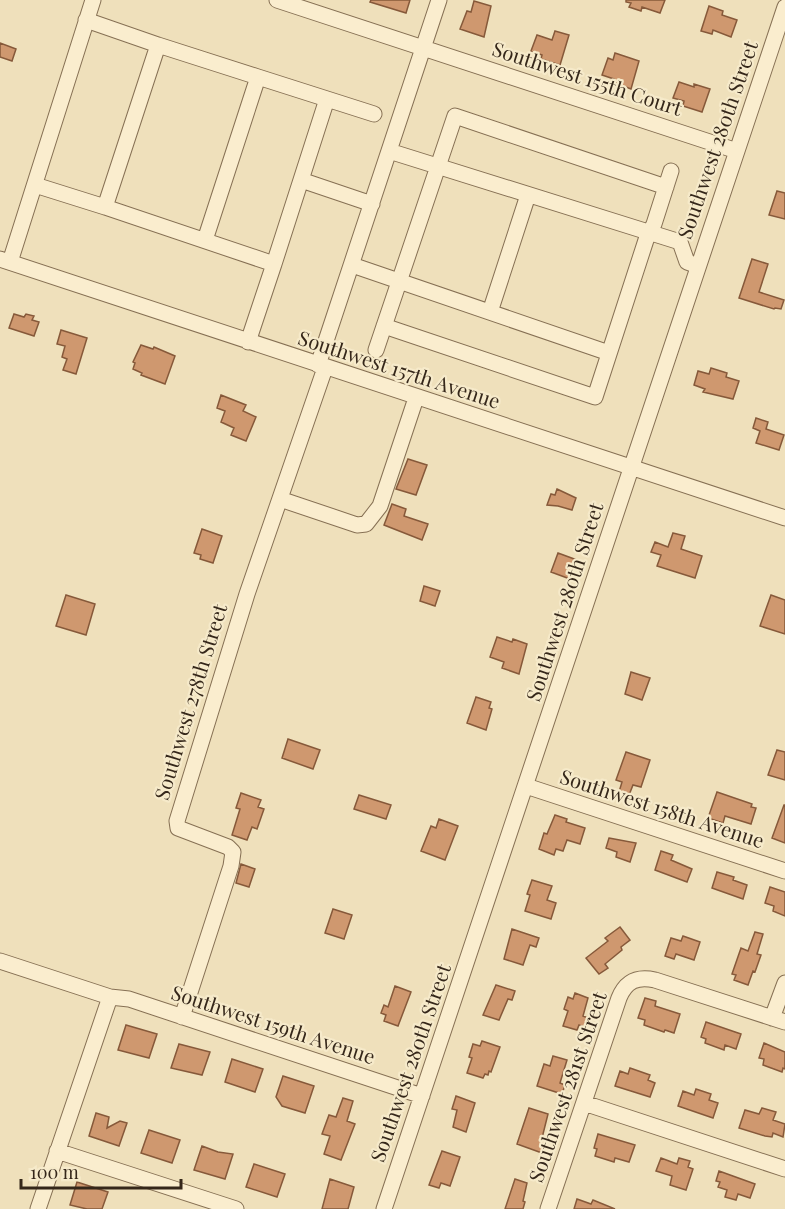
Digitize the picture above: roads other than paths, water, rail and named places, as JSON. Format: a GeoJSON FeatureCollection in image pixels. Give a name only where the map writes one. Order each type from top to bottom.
{"type":"FeatureCollection","features":[{"type":"Feature","properties":{"kind":"street"},"geometry":{"type":"LineString","coordinates":[[5,261],[35,185],[93,0]]}},
{"type":"Feature","properties":{"kind":"street","name":"Southwest 155th Court"},"geometry":{"type":"LineString","coordinates":[[277,0],[737,151]]}},
{"type":"Feature","properties":{"kind":"street"},"geometry":{"type":"LineString","coordinates":[[424,48],[440,0]]}},
{"type":"Feature","properties":{"kind":"street","name":"Southwest 280th Street"},"geometry":{"type":"LineString","coordinates":[[384,1209],[785,8]]}},
{"type":"Feature","properties":{"kind":"street"},"geometry":{"type":"LineString","coordinates":[[86,20],[374,114]]}},
{"type":"Feature","properties":{"kind":"street"},"geometry":{"type":"LineString","coordinates":[[105,207],[158,45]]}},
{"type":"Feature","properties":{"kind":"street","name":"Southwest 278th Street"},"geometry":{"type":"LineString","coordinates":[[182,1017],[231,866],[233,852],[228,847],[178,828],[177,821],[352,265],[424,48]]}},
{"type":"Feature","properties":{"kind":"street"},"geometry":{"type":"LineString","coordinates":[[205,240],[258,77]]}},
{"type":"Feature","properties":{"kind":"street"},"geometry":{"type":"LineString","coordinates":[[248,342],[327,99]]}},
{"type":"Feature","properties":{"kind":"street"},"geometry":{"type":"LineString","coordinates":[[376,350],[455,116],[666,187]]}},
{"type":"Feature","properties":{"kind":"street"},"geometry":{"type":"LineString","coordinates":[[389,151],[437,168],[680,242],[687,262],[698,267]]}},
{"type":"Feature","properties":{"kind":"street"},"geometry":{"type":"LineString","coordinates":[[384,326],[595,397],[671,171]]}},
{"type":"Feature","properties":{"kind":"street"},"geometry":{"type":"LineString","coordinates":[[301,180],[372,204]]}},
{"type":"Feature","properties":{"kind":"street"},"geometry":{"type":"LineString","coordinates":[[35,185],[274,264]]}},
{"type":"Feature","properties":{"kind":"street"},"geometry":{"type":"LineString","coordinates":[[490,312],[528,195]]}},
{"type":"Feature","properties":{"kind":"street","name":"Southwest 157th Avenue"},"geometry":{"type":"LineString","coordinates":[[5,261],[785,518]]}},
{"type":"Feature","properties":{"kind":"street"},"geometry":{"type":"LineString","coordinates":[[352,265],[609,353]]}},
{"type":"Feature","properties":{"kind":"street"},"geometry":{"type":"LineString","coordinates":[[280,499],[357,525],[366,524],[381,506],[416,398]]}},
{"type":"Feature","properties":{"kind":"street","name":"Southwest 158th Avenue"},"geometry":{"type":"LineString","coordinates":[[526,786],[785,871]]}},
{"type":"Feature","properties":{"kind":"street","name":"Southwest 159th Avenue"},"geometry":{"type":"LineString","coordinates":[[0,962],[110,997],[129,999],[422,1096]]}},
{"type":"Feature","properties":{"kind":"street","name":"Southwest 281st Street"},"geometry":{"type":"LineString","coordinates":[[548,1209],[621,993],[631,981],[641,978],[655,980],[778,1020]]}},
{"type":"Feature","properties":{"kind":"street"},"geometry":{"type":"LineString","coordinates":[[778,1020],[785,983]]}},
{"type":"Feature","properties":{"kind":"street"},"geometry":{"type":"LineString","coordinates":[[38,1209],[110,997]]}},
{"type":"Feature","properties":{"kind":"street"},"geometry":{"type":"LineString","coordinates":[[584,1103],[785,1169]]}},
{"type":"Feature","properties":{"kind":"street"},"geometry":{"type":"LineString","coordinates":[[57,1151],[236,1209]]}}]}
